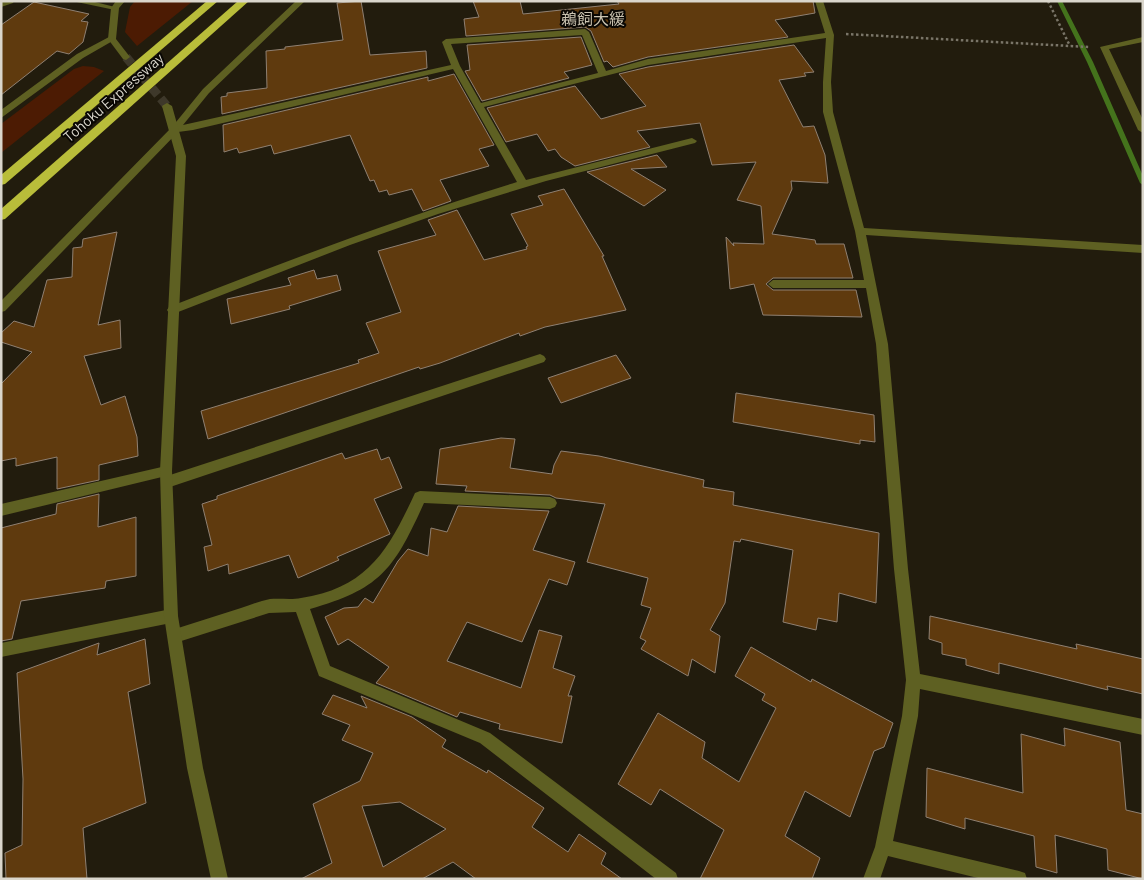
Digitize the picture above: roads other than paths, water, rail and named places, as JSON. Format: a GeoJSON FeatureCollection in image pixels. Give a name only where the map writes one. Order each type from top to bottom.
{"type":"FeatureCollection","features":[{"type":"Feature","properties":{"kind":"highway","name":"Tohoku Expressway"},"geometry":{"type":"LineString","coordinates":[[1,181],[213,1]]}},
{"type":"Feature","properties":{"kind":"highway","name":"Tohoku Expressway"},"geometry":{"type":"LineString","coordinates":[[1,216],[244,1]]}},
{"type":"Feature","properties":{"kind":"street"},"geometry":{"type":"LineString","coordinates":[[1,5],[10,1]]}},
{"type":"Feature","properties":{"kind":"street"},"geometry":{"type":"LineString","coordinates":[[76,1],[118,4],[112,39],[126,57]]}},
{"type":"Feature","properties":{"kind":"street"},"geometry":{"type":"LineString","coordinates":[[1,308],[175,128],[206,91],[301,1]]}},
{"type":"Feature","properties":{"kind":"street"},"geometry":{"type":"LineString","coordinates":[[819,1],[830,36],[827,82],[828,112],[860,231],[882,344],[901,569],[913,680],[910,716],[883,847],[871,879]]}},
{"type":"Feature","properties":{"kind":"street"},"geometry":{"type":"LineString","coordinates":[[523,184],[456,66],[446,42],[585,32],[603,74]]}},
{"type":"Feature","properties":{"kind":"street"},"geometry":{"type":"LineString","coordinates":[[479,106],[648,62],[830,36]]}},
{"type":"Feature","properties":{"kind":"street"},"geometry":{"type":"LineString","coordinates":[[1,115],[80,56],[112,39]]}},
{"type":"Feature","properties":{"kind":"street"},"geometry":{"type":"LineString","coordinates":[[1143,40],[1104,47],[1143,130]]}},
{"type":"Feature","properties":{"kind":"street"},"geometry":{"type":"LineString","coordinates":[[175,128],[193,127],[456,66]]}},
{"type":"Feature","properties":{"kind":"street"},"geometry":{"type":"LineString","coordinates":[[167,106],[175,128],[181,156],[167,476],[171,616],[195,768],[220,879]]}},
{"type":"Feature","properties":{"kind":"street"},"geometry":{"type":"LineString","coordinates":[[174,310],[288,264],[402,223],[523,184],[692,141]]}},
{"type":"Feature","properties":{"kind":"street"},"geometry":{"type":"LineString","coordinates":[[860,231],[1143,249]]}},
{"type":"Feature","properties":{"kind":"street"},"geometry":{"type":"LineString","coordinates":[[773,284],[870,284]]}},
{"type":"Feature","properties":{"kind":"street"},"geometry":{"type":"LineString","coordinates":[[1,510],[167,476],[540,359]]}},
{"type":"Feature","properties":{"kind":"street"},"geometry":{"type":"LineString","coordinates":[[175,636],[269,606],[301,605],[353,588],[379,569],[401,539],[420,497],[550,503]]}},
{"type":"Feature","properties":{"kind":"street"},"geometry":{"type":"LineString","coordinates":[[301,605],[324,671],[485,738],[670,879]]}},
{"type":"Feature","properties":{"kind":"street"},"geometry":{"type":"LineString","coordinates":[[1,650],[171,616]]}},
{"type":"Feature","properties":{"kind":"street"},"geometry":{"type":"LineString","coordinates":[[913,680],[1143,727]]}},
{"type":"Feature","properties":{"kind":"street"},"geometry":{"type":"LineString","coordinates":[[883,847],[1019,879]]}},
{"type":"Feature","properties":{"kind":"waterway"},"geometry":{"type":"LineString","coordinates":[[1059,1],[1090,62],[1143,183]]}},
{"type":"Feature","properties":{"kind":"tunnel"},"geometry":{"type":"LineString","coordinates":[[126,57],[167,106]]}},
{"type":"Feature","properties":{"kind":"district","name":"鵜飼大緩"},"geometry":{"type":"Point","coordinates":[593,18]}}]}
